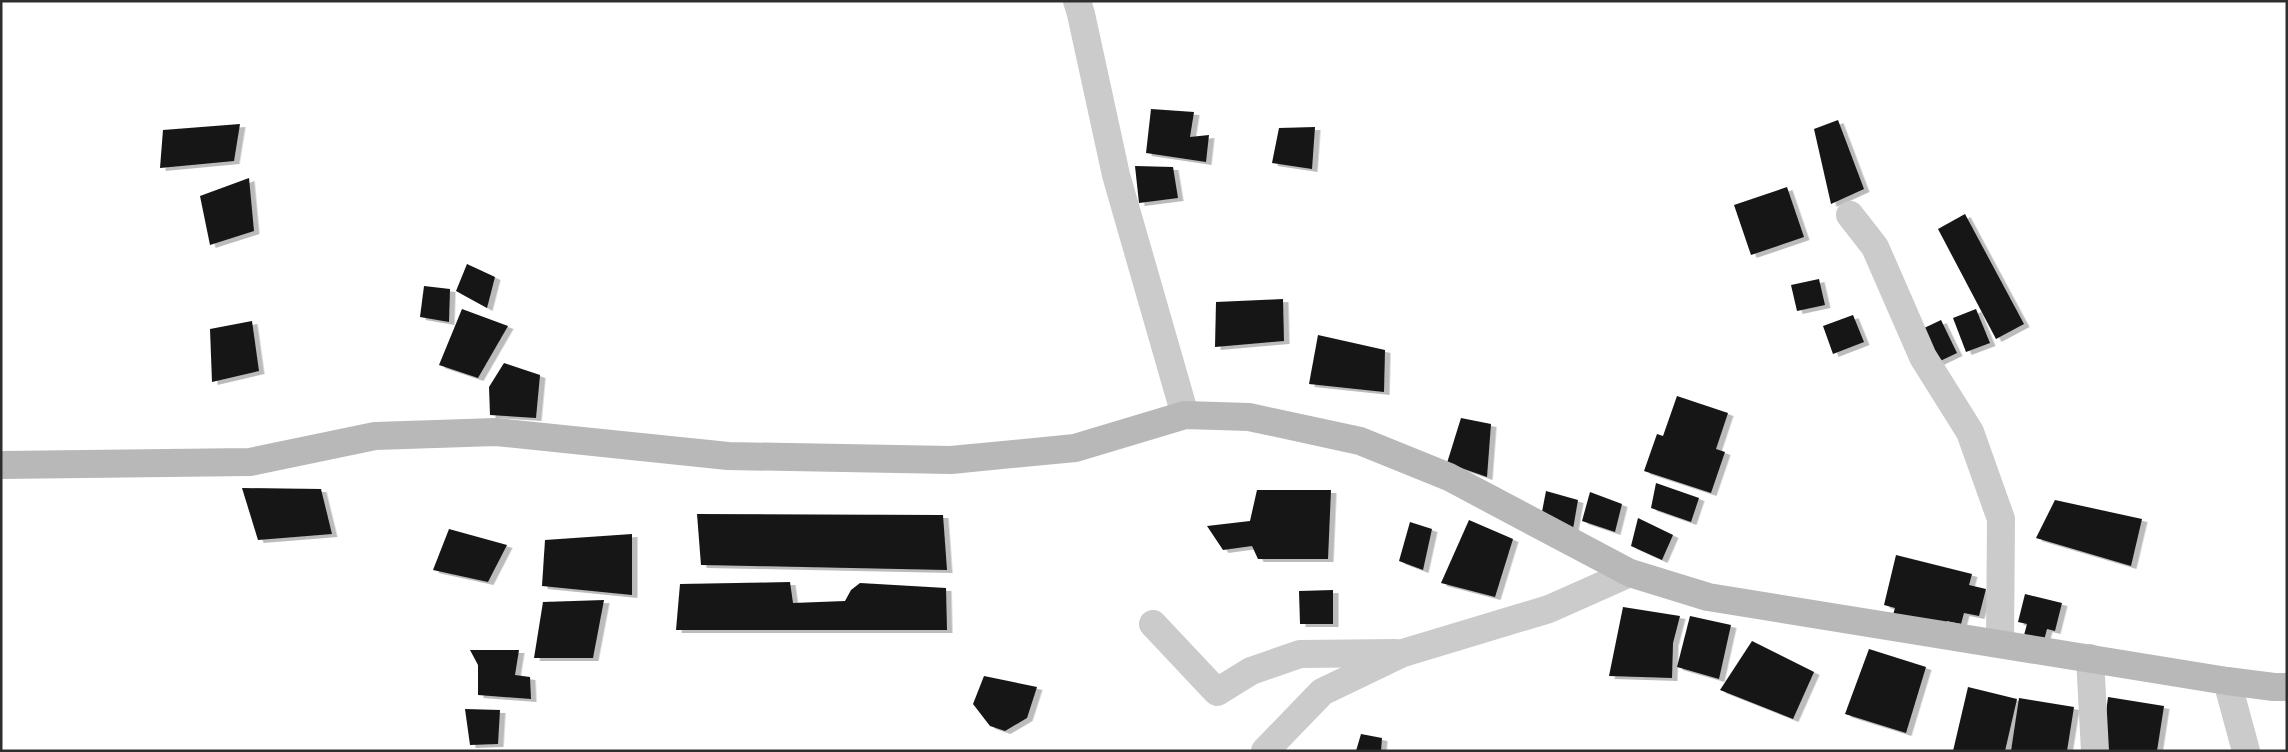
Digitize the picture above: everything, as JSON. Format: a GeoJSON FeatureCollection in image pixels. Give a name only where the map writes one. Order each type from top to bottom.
{"type":"FeatureCollection","features":[{"type":"Feature","properties":{"kind":"street"},"geometry":{"type":"LineString","coordinates":[[1077,1],[1116,176],[1185,415]]}},
{"type":"Feature","properties":{"kind":"street"},"geometry":{"type":"LineString","coordinates":[[1850,215],[1875,247],[1923,357],[1970,432],[2001,519],[2000,644]]}},
{"type":"Feature","properties":{"kind":"street"},"geometry":{"type":"LineString","coordinates":[[1,465],[250,462],[375,436],[496,432],[728,456],[951,460],[1075,448],[1185,415],[1249,417],[1360,441],[1449,477],[1630,573],[1708,598],[2227,681],[2287,687]]}},
{"type":"Feature","properties":{"kind":"street"},"geometry":{"type":"LineString","coordinates":[[1265,751],[1322,692],[1403,653],[1549,609],[1630,573]]}},
{"type":"Feature","properties":{"kind":"street"},"geometry":{"type":"LineString","coordinates":[[1153,624],[1217,692],[1251,670],[1300,654],[1403,653]]}},
{"type":"Feature","properties":{"kind":"street"},"geometry":{"type":"LineString","coordinates":[[2090,658],[2095,751]]}},
{"type":"Feature","properties":{"kind":"street"},"geometry":{"type":"LineString","coordinates":[[2227,681],[2246,751]]}},
{"type":"Feature","properties":{"kind":"building"},"geometry":{"type":"Polygon","coordinates":[[[1151,109],[1194,112],[1190,137],[1209,135],[1206,162],[1146,153],[1151,109]]]}},
{"type":"Feature","properties":{"kind":"building"},"geometry":{"type":"Polygon","coordinates":[[[1838,120],[1864,189],[1831,204],[1814,129],[1838,120]]]}},
{"type":"Feature","properties":{"kind":"building"},"geometry":{"type":"Polygon","coordinates":[[[240,124],[234,161],[160,168],[163,130],[240,124]]]}},
{"type":"Feature","properties":{"kind":"building"},"geometry":{"type":"Polygon","coordinates":[[[1315,127],[1312,169],[1272,163],[1279,128],[1315,127]]]}},
{"type":"Feature","properties":{"kind":"building"},"geometry":{"type":"Polygon","coordinates":[[[1135,166],[1173,167],[1178,198],[1139,203],[1135,166]]]}},
{"type":"Feature","properties":{"kind":"building"},"geometry":{"type":"Polygon","coordinates":[[[249,178],[254,231],[210,245],[200,196],[249,178]]]}},
{"type":"Feature","properties":{"kind":"building"},"geometry":{"type":"Polygon","coordinates":[[[1787,187],[1804,237],[1751,255],[1734,205],[1787,187]]]}},
{"type":"Feature","properties":{"kind":"building"},"geometry":{"type":"Polygon","coordinates":[[[1965,214],[2024,324],[1996,339],[1938,229],[1965,214]]]}},
{"type":"Feature","properties":{"kind":"building"},"geometry":{"type":"Polygon","coordinates":[[[467,264],[495,277],[487,308],[456,291],[467,264]]]}},
{"type":"Feature","properties":{"kind":"building"},"geometry":{"type":"Polygon","coordinates":[[[1819,279],[1825,305],[1797,311],[1791,285],[1819,279]]]}},
{"type":"Feature","properties":{"kind":"building"},"geometry":{"type":"Polygon","coordinates":[[[424,286],[450,289],[449,322],[420,317],[424,286]]]}},
{"type":"Feature","properties":{"kind":"building"},"geometry":{"type":"Polygon","coordinates":[[[1283,299],[1284,341],[1215,347],[1216,302],[1283,299]]]}},
{"type":"Feature","properties":{"kind":"building"},"geometry":{"type":"Polygon","coordinates":[[[462,309],[508,326],[478,378],[439,365],[462,309]]]}},
{"type":"Feature","properties":{"kind":"building"},"geometry":{"type":"Polygon","coordinates":[[[1976,309],[1990,343],[1966,352],[1953,318],[1976,309]]]}},
{"type":"Feature","properties":{"kind":"building"},"geometry":{"type":"Polygon","coordinates":[[[1853,315],[1864,342],[1833,354],[1823,326],[1853,315]]]}},
{"type":"Feature","properties":{"kind":"building"},"geometry":{"type":"Polygon","coordinates":[[[1941,320],[1957,353],[1936,363],[1920,330],[1941,320]]]}},
{"type":"Feature","properties":{"kind":"building"},"geometry":{"type":"Polygon","coordinates":[[[252,321],[259,371],[212,382],[210,329],[252,321]]]}},
{"type":"Feature","properties":{"kind":"building"},"geometry":{"type":"Polygon","coordinates":[[[1318,335],[1385,350],[1384,392],[1309,384],[1318,335]]]}},
{"type":"Feature","properties":{"kind":"building"},"geometry":{"type":"Polygon","coordinates":[[[504,363],[540,375],[536,418],[490,415],[489,387],[504,363]]]}},
{"type":"Feature","properties":{"kind":"building"},"geometry":{"type":"Polygon","coordinates":[[[1677,396],[1728,413],[1716,449],[1725,452],[1711,493],[1644,471],[1657,434],[1663,436],[1677,396]]]}},
{"type":"Feature","properties":{"kind":"building"},"geometry":{"type":"Polygon","coordinates":[[[1461,418],[1491,424],[1487,477],[1447,463],[1461,418]]]}},
{"type":"Feature","properties":{"kind":"building"},"geometry":{"type":"Polygon","coordinates":[[[1656,483],[1699,498],[1691,522],[1651,508],[1656,483]]]}},
{"type":"Feature","properties":{"kind":"building"},"geometry":{"type":"Polygon","coordinates":[[[242,488],[321,489],[332,534],[258,540],[242,488]]]}},
{"type":"Feature","properties":{"kind":"building"},"geometry":{"type":"Polygon","coordinates":[[[1257,490],[1331,490],[1328,559],[1258,559],[1252,546],[1223,550],[1207,526],[1250,521],[1257,490]]]}},
{"type":"Feature","properties":{"kind":"building"},"geometry":{"type":"Polygon","coordinates":[[[1546,491],[1578,500],[1573,529],[1541,517],[1546,491]]]}},
{"type":"Feature","properties":{"kind":"building"},"geometry":{"type":"Polygon","coordinates":[[[1590,492],[1622,504],[1615,532],[1582,521],[1590,492]]]}},
{"type":"Feature","properties":{"kind":"building"},"geometry":{"type":"Polygon","coordinates":[[[2055,500],[2142,519],[2131,566],[2036,538],[2055,500]]]}},
{"type":"Feature","properties":{"kind":"building"},"geometry":{"type":"Polygon","coordinates":[[[697,514],[943,515],[947,570],[701,565],[697,514]]]}},
{"type":"Feature","properties":{"kind":"building"},"geometry":{"type":"Polygon","coordinates":[[[1638,518],[1673,535],[1662,560],[1631,546],[1638,518]]]}},
{"type":"Feature","properties":{"kind":"building"},"geometry":{"type":"Polygon","coordinates":[[[1469,520],[1513,539],[1495,597],[1441,583],[1469,520]]]}},
{"type":"Feature","properties":{"kind":"building"},"geometry":{"type":"Polygon","coordinates":[[[1410,522],[1432,529],[1423,570],[1399,561],[1410,522]]]}},
{"type":"Feature","properties":{"kind":"building"},"geometry":{"type":"Polygon","coordinates":[[[449,529],[507,545],[488,582],[433,570],[449,529]]]}},
{"type":"Feature","properties":{"kind":"building"},"geometry":{"type":"Polygon","coordinates":[[[632,534],[632,595],[542,586],[545,540],[632,534]]]}},
{"type":"Feature","properties":{"kind":"building"},"geometry":{"type":"Polygon","coordinates":[[[1896,555],[1972,574],[1969,585],[1986,589],[1979,616],[1964,613],[1961,624],[1947,621],[1944,631],[1892,618],[1895,608],[1884,605],[1896,555]]]}},
{"type":"Feature","properties":{"kind":"building"},"geometry":{"type":"Polygon","coordinates":[[[790,582],[793,603],[845,601],[851,590],[860,583],[946,588],[947,630],[676,630],[680,584],[790,582]]]}},
{"type":"Feature","properties":{"kind":"building"},"geometry":{"type":"Polygon","coordinates":[[[1333,590],[1333,624],[1300,624],[1299,591],[1333,590]]]}},
{"type":"Feature","properties":{"kind":"building"},"geometry":{"type":"Polygon","coordinates":[[[2025,594],[2062,603],[2055,631],[2047,629],[2043,644],[2023,639],[2027,624],[2018,622],[2025,594]]]}},
{"type":"Feature","properties":{"kind":"building"},"geometry":{"type":"Polygon","coordinates":[[[604,600],[593,658],[534,658],[543,602],[604,600]]]}},
{"type":"Feature","properties":{"kind":"building"},"geometry":{"type":"Polygon","coordinates":[[[1623,607],[1680,616],[1673,643],[1672,678],[1609,676],[1623,607]]]}},
{"type":"Feature","properties":{"kind":"building"},"geometry":{"type":"Polygon","coordinates":[[[1690,616],[1731,625],[1719,679],[1677,667],[1690,616]]]}},
{"type":"Feature","properties":{"kind":"building"},"geometry":{"type":"Polygon","coordinates":[[[1752,641],[1814,672],[1793,719],[1720,690],[1752,641]]]}},
{"type":"Feature","properties":{"kind":"building"},"geometry":{"type":"Polygon","coordinates":[[[1869,649],[1926,667],[1906,733],[1845,714],[1869,649]]]}},
{"type":"Feature","properties":{"kind":"building"},"geometry":{"type":"Polygon","coordinates":[[[470,650],[519,650],[515,675],[530,677],[531,699],[478,695],[478,665],[470,650]]]}},
{"type":"Feature","properties":{"kind":"building"},"geometry":{"type":"Polygon","coordinates":[[[984,676],[1037,687],[1027,718],[1005,731],[990,726],[973,704],[984,676]]]}},
{"type":"Feature","properties":{"kind":"building"},"geometry":{"type":"Polygon","coordinates":[[[1968,687],[2017,699],[2005,751],[1953,751],[1968,687]]]}},
{"type":"Feature","properties":{"kind":"building"},"geometry":{"type":"Polygon","coordinates":[[[2108,697],[2164,706],[2157,751],[2101,751],[2108,697]]]}},
{"type":"Feature","properties":{"kind":"building"},"geometry":{"type":"Polygon","coordinates":[[[2019,698],[2074,707],[2067,751],[2011,751],[2019,698]]]}},
{"type":"Feature","properties":{"kind":"building"},"geometry":{"type":"Polygon","coordinates":[[[465,709],[500,710],[498,744],[470,745],[465,709]]]}},
{"type":"Feature","properties":{"kind":"building"},"geometry":{"type":"Polygon","coordinates":[[[1361,734],[1382,738],[1381,751],[1356,751],[1361,734]]]}}]}
